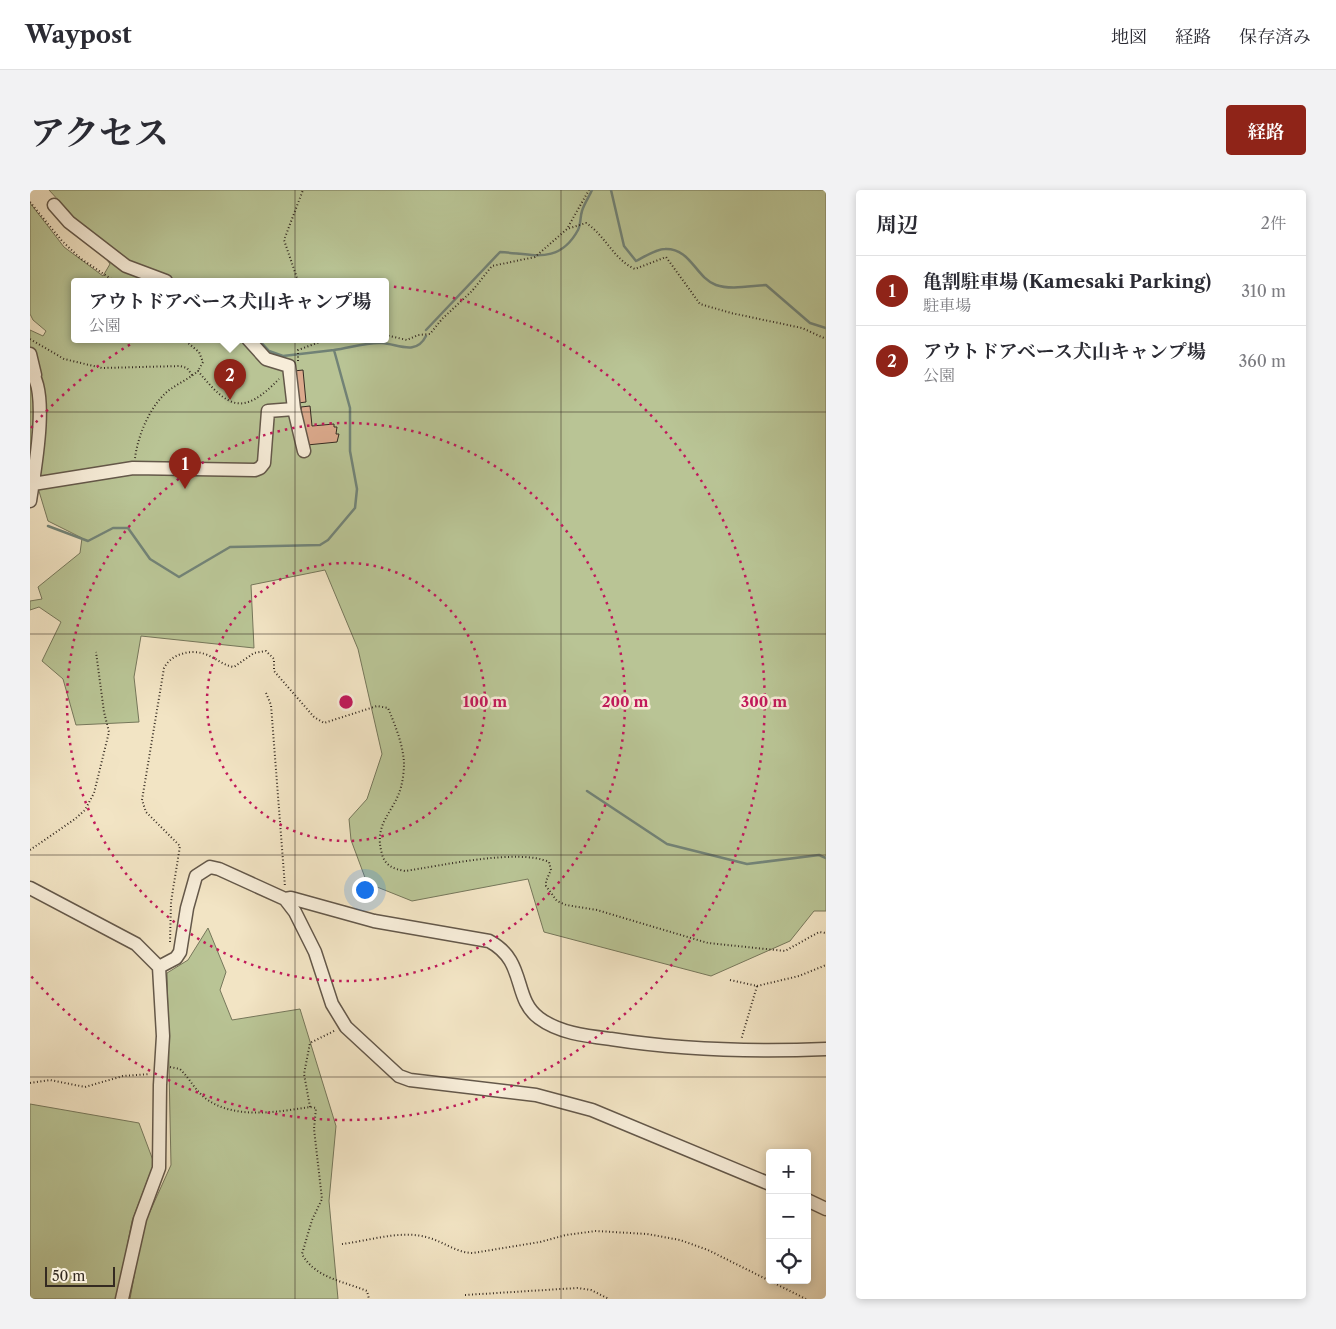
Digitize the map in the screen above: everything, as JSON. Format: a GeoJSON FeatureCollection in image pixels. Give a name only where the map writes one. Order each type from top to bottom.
{"type":"FeatureCollection","features":[{"type":"Feature","properties":{"kind":"street"},"geometry":{"type":"LineString","coordinates":[[54,205],[69,222],[126,266],[158,278]]}},
{"type":"Feature","properties":{"kind":"street"},"geometry":{"type":"LineString","coordinates":[[252,343],[266,359],[287,365],[290,368],[294,410],[304,451]]}},
{"type":"Feature","properties":{"kind":"street"},"geometry":{"type":"LineString","coordinates":[[30,354],[40,436],[33,457],[30,501]]}},
{"type":"Feature","properties":{"kind":"street"},"geometry":{"type":"LineString","coordinates":[[32,484],[133,468],[243,470],[260,468],[264,463],[268,411],[294,410]]}},
{"type":"Feature","properties":{"kind":"street"},"geometry":{"type":"LineString","coordinates":[[159,967],[176,958],[180,952],[189,900],[196,876],[203,869],[210,867],[219,869],[285,899],[295,912],[315,952],[332,1004],[346,1027],[399,1076],[410,1080],[536,1095],[592,1110],[766,1182]]}},
{"type":"Feature","properties":{"kind":"street"},"geometry":{"type":"LineString","coordinates":[[30,888],[136,944],[159,967],[163,1036],[159,1168],[140,1219],[122,1299]]}},
{"type":"Feature","properties":{"kind":"street"},"geometry":{"type":"LineString","coordinates":[[285,899],[291,898],[330,907],[374,921],[490,941],[501,947],[510,958],[526,1001],[537,1017],[550,1026],[579,1035],[638,1044],[693,1049],[826,1049]]}},
{"type":"Feature","properties":{"kind":"street"},"geometry":{"type":"LineString","coordinates":[[811,1202],[826,1209]]}},
{"type":"Feature","properties":{"kind":"path"},"geometry":{"type":"LineString","coordinates":[[297,278],[284,240],[303,190]]}},
{"type":"Feature","properties":{"kind":"path"},"geometry":{"type":"LineString","coordinates":[[389,336],[407,340],[418,335],[430,334],[442,319],[472,291],[492,266],[535,257],[567,229],[589,190]]}},
{"type":"Feature","properties":{"kind":"path"},"geometry":{"type":"LineString","coordinates":[[30,202],[62,241],[80,258],[110,278]]}},
{"type":"Feature","properties":{"kind":"path"},"geometry":{"type":"LineString","coordinates":[[567,229],[586,223],[596,230],[627,265],[635,269],[666,257],[700,304],[731,313],[802,328],[826,340]]}},
{"type":"Feature","properties":{"kind":"path"},"geometry":{"type":"LineString","coordinates":[[30,339],[64,360],[102,368],[180,366],[187,368],[193,376]]}},
{"type":"Feature","properties":{"kind":"path"},"geometry":{"type":"LineString","coordinates":[[133,468],[135,453],[149,414],[156,403],[168,391],[193,376],[203,362],[195,348],[188,343]]}},
{"type":"Feature","properties":{"kind":"path"},"geometry":{"type":"LineString","coordinates":[[299,358],[298,350],[317,343]]}},
{"type":"Feature","properties":{"kind":"path"},"geometry":{"type":"LineString","coordinates":[[198,371],[216,394],[226,401],[242,405],[263,396],[290,368]]}},
{"type":"Feature","properties":{"kind":"path"},"geometry":{"type":"LineString","coordinates":[[30,850],[75,820],[85,810],[94,793],[109,732],[104,712],[96,652]]}},
{"type":"Feature","properties":{"kind":"path"},"geometry":{"type":"LineString","coordinates":[[170,942],[171,902],[181,852],[180,846],[146,812],[142,800],[164,668],[168,660],[179,654],[203,653],[226,666],[234,667],[254,653],[261,652],[272,654],[274,671],[314,717],[324,723],[377,706],[388,708],[398,732],[404,764],[401,786],[382,823],[378,841],[383,858],[394,870],[405,871],[489,859],[532,857],[549,862],[551,870],[546,886],[557,901],[597,910],[708,942],[786,951],[819,932],[826,933]]}},
{"type":"Feature","properties":{"kind":"path"},"geometry":{"type":"LineString","coordinates":[[266,693],[271,705],[285,899]]}},
{"type":"Feature","properties":{"kind":"path"},"geometry":{"type":"LineString","coordinates":[[730,980],[757,986],[800,976],[826,965]]}},
{"type":"Feature","properties":{"kind":"path"},"geometry":{"type":"LineString","coordinates":[[738,1049],[757,986]]}},
{"type":"Feature","properties":{"kind":"path"},"geometry":{"type":"LineString","coordinates":[[310,1107],[304,1074],[310,1043],[346,1027]]}},
{"type":"Feature","properties":{"kind":"path"},"geometry":{"type":"LineString","coordinates":[[30,1083],[50,1080],[85,1087],[123,1076],[149,1075],[161,1068],[174,1067],[180,1069],[195,1089],[219,1107],[262,1113],[310,1107],[316,1108],[314,1129],[322,1198],[312,1220],[302,1254],[309,1267],[325,1277],[367,1291],[369,1299]]}},
{"type":"Feature","properties":{"kind":"path"},"geometry":{"type":"LineString","coordinates":[[342,1244],[413,1234],[438,1241],[463,1253],[473,1253],[540,1242],[566,1234],[596,1231],[647,1234],[680,1240],[708,1250],[806,1299]]}},
{"type":"Feature","properties":{"kind":"path"},"geometry":{"type":"LineString","coordinates":[[465,1295],[577,1288],[591,1290],[609,1299]]}},
{"type":"Feature","properties":{"kind":"green space"},"geometry":{"type":"Polygon","coordinates":[[[49,190],[826,190],[826,911],[814,911],[790,941],[711,976],[544,932],[528,879],[412,901],[367,883],[351,840],[349,819],[367,799],[382,754],[358,649],[325,570],[251,585],[254,648],[141,636],[134,677],[139,722],[76,725],[63,679],[42,661],[61,622],[39,607],[30,610],[30,601],[42,599],[38,587],[80,553],[82,538],[48,521],[35,478],[30,478],[30,330],[43,336],[46,331],[33,320],[30,314],[30,203],[64,247],[103,276],[110,264],[97,246],[81,236],[71,214],[49,190]]]}},
{"type":"Feature","properties":{"kind":"green space"},"geometry":{"type":"Polygon","coordinates":[[[208,928],[226,972],[220,990],[232,1020],[300,1009],[336,1126],[329,1201],[338,1299],[130,1299],[143,1227],[171,1165],[167,973],[188,960],[208,928]]]}},
{"type":"Feature","properties":{"kind":"green space"},"geometry":{"type":"Polygon","coordinates":[[[30,1104],[139,1123],[154,1163],[132,1221],[117,1299],[30,1299],[30,1104]]]}},
{"type":"Feature","properties":{"kind":"building"},"geometry":{"type":"Polygon","coordinates":[[[303,370],[306,402],[298,403],[294,371],[303,370]]]}},
{"type":"Feature","properties":{"kind":"building"},"geometry":{"type":"Polygon","coordinates":[[[310,406],[312,426],[334,424],[334,427],[337,427],[336,434],[339,434],[337,442],[307,445],[304,440],[301,407],[310,406]]]}},
{"type":"Feature","properties":{"kind":"waterway"},"geometry":{"type":"LineString","coordinates":[[426,330],[500,252],[544,255],[554,253],[571,241],[578,230],[581,213],[592,190]]}},
{"type":"Feature","properties":{"kind":"waterway"},"geometry":{"type":"LineString","coordinates":[[611,190],[624,246],[636,261],[658,250],[674,250],[681,253],[703,276],[716,285],[734,287],[766,285],[810,323],[826,328]]}},
{"type":"Feature","properties":{"kind":"waterway"},"geometry":{"type":"LineString","coordinates":[[48,526],[88,541],[113,528],[128,528],[150,559],[179,577],[230,547],[320,545],[328,540],[355,508],[357,489],[350,451],[350,408],[334,350],[376,343],[412,347],[417,346],[426,336]]}},
{"type":"Feature","properties":{"kind":"waterway"},"geometry":{"type":"LineString","coordinates":[[262,343],[269,351],[283,356],[334,350]]}},
{"type":"Feature","properties":{"kind":"waterway"},"geometry":{"type":"LineString","coordinates":[[587,791],[667,844],[747,864],[819,855],[826,858]]}},
{"type":"Feature","properties":{"kind":"place","name":"アウトドアベース犬山キャンプ場"},"geometry":{"type":"Point","coordinates":[230,400]}},
{"type":"Feature","properties":{"kind":"place","name":"亀割駐車場 (Kamesaki Parking)"},"geometry":{"type":"Point","coordinates":[185,489]}}]}
